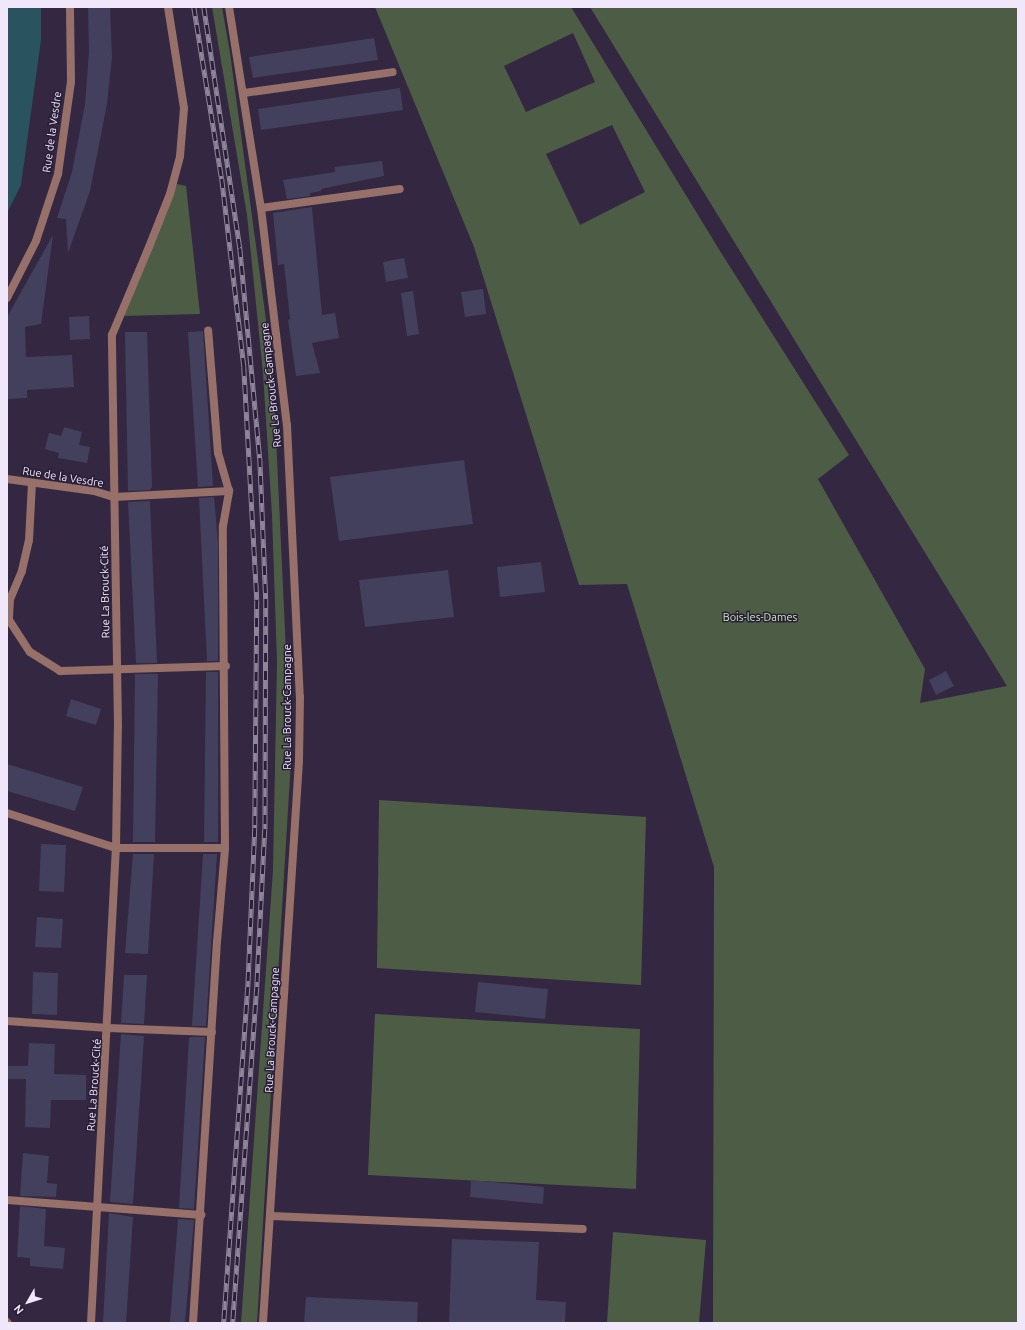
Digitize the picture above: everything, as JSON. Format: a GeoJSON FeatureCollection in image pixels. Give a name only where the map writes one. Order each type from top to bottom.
{"type":"FeatureCollection","features":[{"type":"Feature","properties":{"kind":"street","name":"Rue de la Vesdre"},"geometry":{"type":"LineString","coordinates":[[7,298],[36,241],[58,174],[71,82],[70,7]]}},
{"type":"Feature","properties":{"kind":"street","name":"Rue La Brouck-Cité"},"geometry":{"type":"LineString","coordinates":[[91,1323],[108,1028],[116,848],[117,668],[112,335],[152,241],[180,156],[184,108],[168,7]]}},
{"type":"Feature","properties":{"kind":"street","name":"Rue La Brouck-Campagne"},"geometry":{"type":"LineString","coordinates":[[229,7],[261,208],[288,425],[300,698],[299,769],[272,1216],[264,1323]]}},
{"type":"Feature","properties":{"kind":"street"},"geometry":{"type":"LineString","coordinates":[[244,94],[392,72]]}},
{"type":"Feature","properties":{"kind":"street"},"geometry":{"type":"LineString","coordinates":[[261,208],[400,189]]}},
{"type":"Feature","properties":{"kind":"street"},"geometry":{"type":"LineString","coordinates":[[193,1323],[201,1215],[216,942],[226,848],[226,666],[223,526],[229,491],[218,453],[208,330]]}},
{"type":"Feature","properties":{"kind":"street","name":"Rue de la Vesdre"},"geometry":{"type":"LineString","coordinates":[[7,479],[94,491],[114,497],[229,491]]}},
{"type":"Feature","properties":{"kind":"street"},"geometry":{"type":"LineString","coordinates":[[32,483],[29,540],[22,570],[10,599],[9,620],[30,652],[60,671],[117,668],[226,666]]}},
{"type":"Feature","properties":{"kind":"street"},"geometry":{"type":"LineString","coordinates":[[7,813],[116,848],[226,848]]}},
{"type":"Feature","properties":{"kind":"street"},"geometry":{"type":"LineString","coordinates":[[7,1021],[108,1028],[212,1032]]}},
{"type":"Feature","properties":{"kind":"street"},"geometry":{"type":"LineString","coordinates":[[7,1200],[201,1215]]}},
{"type":"Feature","properties":{"kind":"street"},"geometry":{"type":"LineString","coordinates":[[272,1216],[583,1229]]}},
{"type":"Feature","properties":{"kind":"green space"},"geometry":{"type":"Polygon","coordinates":[[[212,7],[222,7],[230,53],[273,372],[291,760],[257,1323],[241,1323],[273,870],[277,662],[272,515],[263,373],[247,215],[212,7]]]}},
{"type":"Feature","properties":{"kind":"green space","name":"Bois-les-Dames"},"geometry":{"type":"Polygon","coordinates":[[[375,7],[571,7],[720,251],[849,455],[818,479],[925,669],[920,703],[1007,686],[590,7],[1018,7],[1018,1323],[713,1323],[714,867],[627,584],[579,585],[474,247],[375,7]],[[573,33],[504,66],[526,112],[595,82],[573,33]],[[612,125],[546,154],[580,225],[645,192],[612,125]]]}},
{"type":"Feature","properties":{"kind":"green space"},"geometry":{"type":"Polygon","coordinates":[[[177,184],[186,186],[200,314],[122,316],[177,184]]]}},
{"type":"Feature","properties":{"kind":"green space"},"geometry":{"type":"Polygon","coordinates":[[[379,800],[646,817],[641,985],[377,968],[379,800]]]}},
{"type":"Feature","properties":{"kind":"green space"},"geometry":{"type":"Polygon","coordinates":[[[375,1014],[640,1029],[636,1189],[368,1175],[375,1014]]]}},
{"type":"Feature","properties":{"kind":"green space"},"geometry":{"type":"Polygon","coordinates":[[[613,1232],[706,1240],[699,1323],[607,1323],[613,1232]]]}},
{"type":"Feature","properties":{"kind":"water"},"geometry":{"type":"Polygon","coordinates":[[[7,7],[41,7],[41,40],[21,185],[7,213],[7,7]]]}},
{"type":"Feature","properties":{"kind":"building"},"geometry":{"type":"Polygon","coordinates":[[[88,7],[110,7],[112,57],[107,104],[90,191],[68,253],[66,219],[57,218],[72,172],[85,104],[89,52],[88,7]]]}},
{"type":"Feature","properties":{"kind":"building"},"geometry":{"type":"Polygon","coordinates":[[[374,38],[378,60],[253,78],[249,57],[374,38]]]}},
{"type":"Feature","properties":{"kind":"building"},"geometry":{"type":"Polygon","coordinates":[[[400,88],[403,110],[261,130],[258,109],[400,88]]]}},
{"type":"Feature","properties":{"kind":"building"},"geometry":{"type":"Polygon","coordinates":[[[382,161],[384,176],[321,189],[321,191],[310,193],[310,196],[287,199],[283,180],[335,172],[335,167],[382,161]]]}},
{"type":"Feature","properties":{"kind":"building"},"geometry":{"type":"Polygon","coordinates":[[[312,207],[322,315],[335,313],[339,338],[312,343],[320,373],[296,376],[288,320],[290,319],[284,264],[278,265],[273,213],[312,207]]]}},
{"type":"Feature","properties":{"kind":"building"},"geometry":{"type":"Polygon","coordinates":[[[53,235],[41,324],[25,327],[26,357],[72,355],[74,387],[27,390],[27,398],[7,399],[7,317],[53,235]]]}},
{"type":"Feature","properties":{"kind":"building"},"geometry":{"type":"Polygon","coordinates":[[[404,258],[408,278],[386,282],[383,262],[404,258]]]}},
{"type":"Feature","properties":{"kind":"building"},"geometry":{"type":"Polygon","coordinates":[[[483,289],[486,314],[465,317],[461,292],[483,289]]]}},
{"type":"Feature","properties":{"kind":"building"},"geometry":{"type":"Polygon","coordinates":[[[413,291],[419,334],[407,336],[401,293],[413,291]]]}},
{"type":"Feature","properties":{"kind":"building"},"geometry":{"type":"Polygon","coordinates":[[[89,316],[90,339],[70,340],[69,317],[89,316]]]}},
{"type":"Feature","properties":{"kind":"building"},"geometry":{"type":"Polygon","coordinates":[[[203,331],[213,486],[198,487],[188,332],[203,331]]]}},
{"type":"Feature","properties":{"kind":"building"},"geometry":{"type":"Polygon","coordinates":[[[125,332],[147,332],[152,487],[150,490],[128,491],[125,332]]]}},
{"type":"Feature","properties":{"kind":"building"},"geometry":{"type":"Polygon","coordinates":[[[64,427],[82,432],[79,445],[90,447],[87,463],[58,458],[59,453],[45,449],[49,433],[61,436],[64,427]]]}},
{"type":"Feature","properties":{"kind":"building"},"geometry":{"type":"Polygon","coordinates":[[[464,460],[473,524],[339,541],[330,477],[464,460]]]}},
{"type":"Feature","properties":{"kind":"building"},"geometry":{"type":"Polygon","coordinates":[[[214,497],[218,543],[218,661],[207,661],[199,498],[214,497]]]}},
{"type":"Feature","properties":{"kind":"building"},"geometry":{"type":"Polygon","coordinates":[[[150,501],[157,663],[136,663],[128,502],[150,501]]]}},
{"type":"Feature","properties":{"kind":"building"},"geometry":{"type":"Polygon","coordinates":[[[541,562],[545,592],[500,597],[497,567],[541,562]]]}},
{"type":"Feature","properties":{"kind":"building"},"geometry":{"type":"Polygon","coordinates":[[[448,570],[454,617],[365,627],[359,580],[448,570]]]}},
{"type":"Feature","properties":{"kind":"building"},"geometry":{"type":"Polygon","coordinates":[[[946,671],[954,686],[936,695],[929,680],[946,671]]]}},
{"type":"Feature","properties":{"kind":"building"},"geometry":{"type":"Polygon","coordinates":[[[206,672],[218,672],[218,842],[204,842],[206,672]]]}},
{"type":"Feature","properties":{"kind":"building"},"geometry":{"type":"Polygon","coordinates":[[[135,674],[158,674],[155,842],[133,842],[135,674]]]}},
{"type":"Feature","properties":{"kind":"building"},"geometry":{"type":"Polygon","coordinates":[[[71,699],[101,709],[96,725],[66,716],[71,699]]]}},
{"type":"Feature","properties":{"kind":"building"},"geometry":{"type":"Polygon","coordinates":[[[7,764],[83,787],[75,811],[7,791],[7,764]]]}},
{"type":"Feature","properties":{"kind":"building"},"geometry":{"type":"Polygon","coordinates":[[[41,844],[66,845],[64,892],[39,891],[41,844]]]}},
{"type":"Feature","properties":{"kind":"building"},"geometry":{"type":"Polygon","coordinates":[[[133,854],[154,854],[148,954],[125,953],[133,854]]]}},
{"type":"Feature","properties":{"kind":"building"},"geometry":{"type":"Polygon","coordinates":[[[203,854],[217,854],[206,1026],[192,1026],[203,854]]]}},
{"type":"Feature","properties":{"kind":"building"},"geometry":{"type":"Polygon","coordinates":[[[37,917],[63,919],[61,948],[35,947],[37,917]]]}},
{"type":"Feature","properties":{"kind":"building"},"geometry":{"type":"Polygon","coordinates":[[[33,972],[58,973],[57,1015],[32,1014],[33,972]]]}},
{"type":"Feature","properties":{"kind":"building"},"geometry":{"type":"Polygon","coordinates":[[[124,975],[147,975],[144,1024],[121,1023],[124,975]]]}},
{"type":"Feature","properties":{"kind":"building"},"geometry":{"type":"Polygon","coordinates":[[[478,982],[548,989],[545,1019],[475,1012],[478,982]]]}},
{"type":"Feature","properties":{"kind":"building"},"geometry":{"type":"Polygon","coordinates":[[[121,1034],[144,1036],[133,1204],[110,1202],[121,1034]]]}},
{"type":"Feature","properties":{"kind":"building"},"geometry":{"type":"Polygon","coordinates":[[[205,1037],[194,1209],[179,1208],[189,1038],[205,1037]]]}},
{"type":"Feature","properties":{"kind":"building"},"geometry":{"type":"Polygon","coordinates":[[[29,1043],[55,1044],[54,1074],[86,1075],[86,1100],[51,1100],[50,1128],[25,1127],[26,1079],[7,1079],[7,1066],[28,1066],[29,1043]]]}},
{"type":"Feature","properties":{"kind":"building"},"geometry":{"type":"Polygon","coordinates":[[[23,1153],[49,1156],[47,1183],[57,1184],[56,1197],[20,1196],[23,1153]]]}},
{"type":"Feature","properties":{"kind":"building"},"geometry":{"type":"Polygon","coordinates":[[[471,1180],[544,1187],[543,1204],[470,1197],[471,1180]]]}},
{"type":"Feature","properties":{"kind":"building"},"geometry":{"type":"Polygon","coordinates":[[[20,1206],[46,1209],[44,1246],[65,1248],[63,1269],[30,1266],[30,1258],[17,1257],[20,1206]]]}},
{"type":"Feature","properties":{"kind":"building"},"geometry":{"type":"Polygon","coordinates":[[[109,1213],[133,1217],[126,1323],[103,1323],[109,1213]]]}},
{"type":"Feature","properties":{"kind":"building"},"geometry":{"type":"Polygon","coordinates":[[[178,1219],[194,1220],[185,1323],[170,1323],[178,1219]]]}},
{"type":"Feature","properties":{"kind":"building"},"geometry":{"type":"Polygon","coordinates":[[[452,1239],[539,1242],[536,1300],[566,1302],[565,1323],[449,1323],[452,1239]]]}},
{"type":"Feature","properties":{"kind":"building"},"geometry":{"type":"Polygon","coordinates":[[[306,1297],[418,1302],[417,1323],[304,1323],[306,1297]]]}},
{"type":"Feature","properties":{"kind":"railway"},"geometry":{"type":"LineString","coordinates":[[194,7],[222,179],[244,367],[257,600],[255,828],[248,987],[224,1323]]}},
{"type":"Feature","properties":{"kind":"railway"},"geometry":{"type":"LineString","coordinates":[[204,7],[240,248],[260,458],[266,599],[265,829],[257,987],[233,1323]]}}]}
